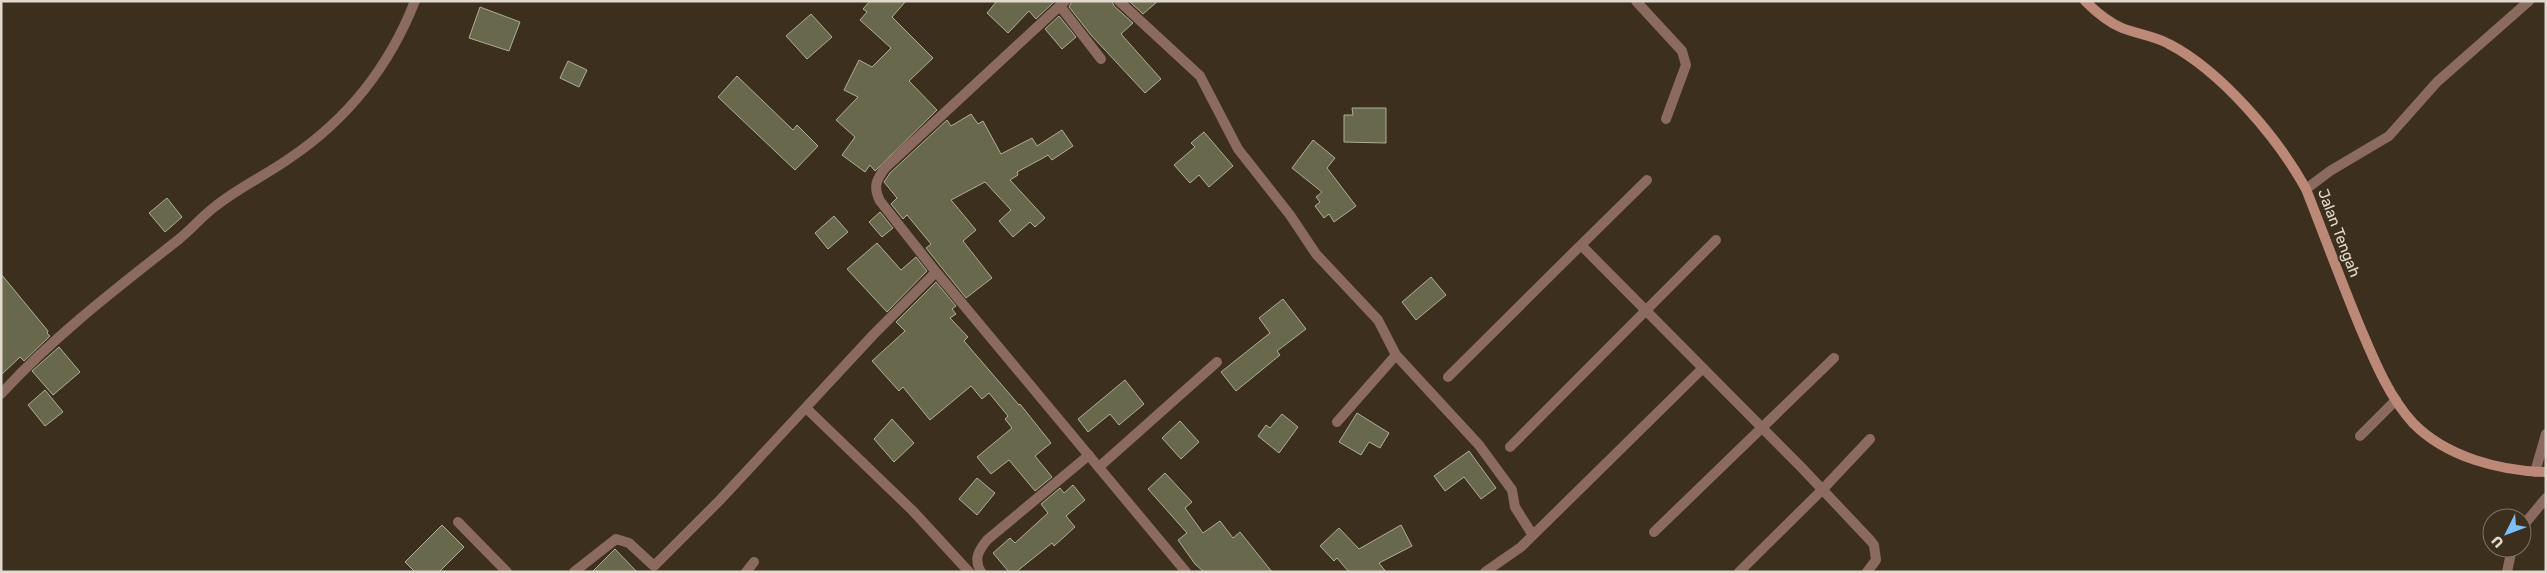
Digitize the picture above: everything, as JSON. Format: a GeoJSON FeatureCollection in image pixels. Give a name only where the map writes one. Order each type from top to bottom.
{"type":"FeatureCollection","features":[{"type":"Feature","properties":{"kind":"main road","name":"Jalan Tengah"},"geometry":{"type":"LineString","coordinates":[[2086,1],[2121,27],[2167,43],[2190,56],[2260,124],[2295,168],[2306,189],[2368,348],[2396,400],[2414,423],[2453,450],[2501,468],[2541,472]]}},
{"type":"Feature","properties":{"kind":"street"},"geometry":{"type":"LineString","coordinates":[[1,394],[54,342],[184,236],[214,207],[239,188],[290,158],[343,116],[372,83],[389,56],[404,28],[415,1]]}},
{"type":"Feature","properties":{"kind":"street"},"geometry":{"type":"LineString","coordinates":[[1119,1],[1200,76],[1238,149],[1290,215],[1322,261],[1378,320],[1396,355],[1479,445],[1512,490],[1515,507],[1532,534]]}},
{"type":"Feature","properties":{"kind":"street"},"geometry":{"type":"LineString","coordinates":[[1636,1],[1682,51],[1686,65],[1666,119]]}},
{"type":"Feature","properties":{"kind":"street"},"geometry":{"type":"LineString","coordinates":[[2306,189],[2330,171],[2389,136],[2437,82],[2528,1]]}},
{"type":"Feature","properties":{"kind":"street"},"geometry":{"type":"LineString","coordinates":[[1101,59],[1063,4],[885,168],[875,184],[875,192],[936,272],[1186,572]]}},
{"type":"Feature","properties":{"kind":"street"},"geometry":{"type":"LineString","coordinates":[[1448,377],[1647,180]]}},
{"type":"Feature","properties":{"kind":"street"},"geometry":{"type":"LineString","coordinates":[[1510,447],[1716,240]]}},
{"type":"Feature","properties":{"kind":"street"},"geometry":{"type":"LineString","coordinates":[[1581,245],[1762,427],[1874,545],[1876,560],[1867,572]]}},
{"type":"Feature","properties":{"kind":"street"},"geometry":{"type":"LineString","coordinates":[[574,572],[616,539],[629,543],[650,569],[720,500],[874,334],[936,272]]}},
{"type":"Feature","properties":{"kind":"street"},"geometry":{"type":"LineString","coordinates":[[1337,422],[1396,355]]}},
{"type":"Feature","properties":{"kind":"street"},"geometry":{"type":"LineString","coordinates":[[1654,532],[1834,358]]}},
{"type":"Feature","properties":{"kind":"street"},"geometry":{"type":"LineString","coordinates":[[1099,467],[1216,362]]}},
{"type":"Feature","properties":{"kind":"street"},"geometry":{"type":"LineString","coordinates":[[1485,572],[1521,547],[1532,534],[1703,368]]}},
{"type":"Feature","properties":{"kind":"street"},"geometry":{"type":"LineString","coordinates":[[2360,436],[2396,400]]}},
{"type":"Feature","properties":{"kind":"street"},"geometry":{"type":"LineString","coordinates":[[806,408],[913,511],[969,572]]}},
{"type":"Feature","properties":{"kind":"street"},"geometry":{"type":"LineString","coordinates":[[2541,472],[2546,434]]}},
{"type":"Feature","properties":{"kind":"street"},"geometry":{"type":"LineString","coordinates":[[1739,572],[1822,490],[1870,439]]}},
{"type":"Feature","properties":{"kind":"street"},"geometry":{"type":"LineString","coordinates":[[981,572],[977,562],[978,552],[987,540],[1089,455]]}},
{"type":"Feature","properties":{"kind":"street"},"geometry":{"type":"LineString","coordinates":[[2532,515],[2546,498]]}},
{"type":"Feature","properties":{"kind":"street"},"geometry":{"type":"LineString","coordinates":[[458,522],[508,572]]}},
{"type":"Feature","properties":{"kind":"street"},"geometry":{"type":"LineString","coordinates":[[2508,572],[2510,558]]}},
{"type":"Feature","properties":{"kind":"street"},"geometry":{"type":"LineString","coordinates":[[746,572],[754,562]]}},
{"type":"Feature","properties":{"kind":"building"},"geometry":{"type":"Polygon","coordinates":[[[870,1],[906,1],[892,17],[933,58],[909,81],[937,110],[875,171],[870,165],[865,172],[842,155],[855,137],[836,120],[858,97],[844,90],[859,60],[872,67],[891,48],[860,20],[867,12],[863,9],[870,1]]]}},
{"type":"Feature","properties":{"kind":"building"},"geometry":{"type":"Polygon","coordinates":[[[997,1],[1055,1],[1036,19],[1029,11],[1008,33],[987,13],[997,1]]]}},
{"type":"Feature","properties":{"kind":"building"},"geometry":{"type":"Polygon","coordinates":[[[1072,1],[1112,1],[1114,6],[1133,23],[1121,34],[1161,79],[1145,93],[1091,35],[1069,7],[1072,1]]]}},
{"type":"Feature","properties":{"kind":"building"},"geometry":{"type":"Polygon","coordinates":[[[1129,1],[1158,1],[1143,14],[1129,1]]]}},
{"type":"Feature","properties":{"kind":"building"},"geometry":{"type":"Polygon","coordinates":[[[480,7],[520,22],[509,51],[469,38],[480,7]]]}},
{"type":"Feature","properties":{"kind":"building"},"geometry":{"type":"Polygon","coordinates":[[[811,14],[832,37],[807,59],[786,36],[811,14]]]}},
{"type":"Feature","properties":{"kind":"building"},"geometry":{"type":"Polygon","coordinates":[[[1059,16],[1076,37],[1062,49],[1045,29],[1059,16]]]}},
{"type":"Feature","properties":{"kind":"building"},"geometry":{"type":"Polygon","coordinates":[[[568,61],[587,70],[579,87],[560,78],[568,61]]]}},
{"type":"Feature","properties":{"kind":"building"},"geometry":{"type":"Polygon","coordinates":[[[737,76],[793,130],[797,125],[818,146],[795,170],[718,97],[737,76]]]}},
{"type":"Feature","properties":{"kind":"building"},"geometry":{"type":"Polygon","coordinates":[[[1352,108],[1386,108],[1386,143],[1344,142],[1344,115],[1353,115],[1352,108]]]}},
{"type":"Feature","properties":{"kind":"building"},"geometry":{"type":"Polygon","coordinates":[[[971,114],[978,124],[983,121],[1001,154],[1032,138],[1037,146],[1062,130],[1073,146],[1052,160],[1048,155],[1017,172],[1018,175],[1010,180],[1045,218],[1035,227],[1030,222],[1013,237],[999,221],[1011,210],[985,182],[951,200],[976,230],[963,241],[992,278],[966,298],[926,248],[931,244],[907,215],[903,219],[891,204],[897,198],[884,182],[890,173],[947,120],[951,126],[971,114]]]}},
{"type":"Feature","properties":{"kind":"building"},"geometry":{"type":"Polygon","coordinates":[[[1204,132],[1233,166],[1209,187],[1199,175],[1190,183],[1174,165],[1195,147],[1191,143],[1204,132]]]}},
{"type":"Feature","properties":{"kind":"building"},"geometry":{"type":"Polygon","coordinates":[[[1313,140],[1335,158],[1327,168],[1356,206],[1334,222],[1329,214],[1324,218],[1315,206],[1320,202],[1316,197],[1322,192],[1292,168],[1313,140]]]}},
{"type":"Feature","properties":{"kind":"building"},"geometry":{"type":"Polygon","coordinates":[[[167,198],[182,217],[165,232],[149,213],[167,198]]]}},
{"type":"Feature","properties":{"kind":"building"},"geometry":{"type":"Polygon","coordinates":[[[880,212],[893,228],[882,237],[869,222],[880,212]]]}},
{"type":"Feature","properties":{"kind":"building"},"geometry":{"type":"Polygon","coordinates":[[[834,216],[848,232],[828,249],[815,233],[834,216]]]}},
{"type":"Feature","properties":{"kind":"building"},"geometry":{"type":"Polygon","coordinates":[[[877,243],[901,270],[916,257],[927,271],[887,312],[847,269],[877,243]]]}},
{"type":"Feature","properties":{"kind":"building"},"geometry":{"type":"Polygon","coordinates":[[[1,274],[48,331],[47,333],[50,336],[24,361],[20,357],[1,375],[1,274]]]}},
{"type":"Feature","properties":{"kind":"building"},"geometry":{"type":"Polygon","coordinates":[[[1431,277],[1446,295],[1416,320],[1402,302],[1431,277]]]}},
{"type":"Feature","properties":{"kind":"building"},"geometry":{"type":"Polygon","coordinates":[[[936,282],[956,306],[952,309],[956,314],[950,318],[968,337],[964,341],[1020,404],[1051,443],[1035,456],[1052,477],[1035,491],[1009,460],[991,474],[977,457],[1012,428],[1005,419],[1008,416],[989,393],[982,399],[971,386],[930,420],[903,387],[899,391],[872,361],[905,331],[896,322],[936,282]]]}},
{"type":"Feature","properties":{"kind":"building"},"geometry":{"type":"Polygon","coordinates":[[[1283,299],[1306,329],[1277,351],[1280,355],[1236,391],[1221,372],[1270,333],[1259,318],[1283,299]]]}},
{"type":"Feature","properties":{"kind":"building"},"geometry":{"type":"Polygon","coordinates":[[[59,347],[80,372],[53,395],[32,371],[59,347]]]}},
{"type":"Feature","properties":{"kind":"building"},"geometry":{"type":"Polygon","coordinates":[[[1125,380],[1144,404],[1119,425],[1110,414],[1088,432],[1078,419],[1125,380]]]}},
{"type":"Feature","properties":{"kind":"building"},"geometry":{"type":"Polygon","coordinates":[[[45,390],[63,412],[45,426],[28,405],[45,390]]]}},
{"type":"Feature","properties":{"kind":"building"},"geometry":{"type":"Polygon","coordinates":[[[1357,413],[1389,433],[1380,448],[1369,442],[1361,455],[1339,442],[1357,413]]]}},
{"type":"Feature","properties":{"kind":"building"},"geometry":{"type":"Polygon","coordinates":[[[1282,414],[1298,427],[1279,453],[1258,436],[1266,425],[1270,428],[1282,414]]]}},
{"type":"Feature","properties":{"kind":"building"},"geometry":{"type":"Polygon","coordinates":[[[892,419],[914,443],[894,462],[874,439],[892,419]]]}},
{"type":"Feature","properties":{"kind":"building"},"geometry":{"type":"Polygon","coordinates":[[[1180,421],[1199,442],[1181,459],[1162,438],[1180,421]]]}},
{"type":"Feature","properties":{"kind":"building"},"geometry":{"type":"Polygon","coordinates":[[[1469,451],[1496,488],[1481,499],[1464,477],[1445,491],[1434,476],[1469,451]]]}},
{"type":"Feature","properties":{"kind":"building"},"geometry":{"type":"Polygon","coordinates":[[[1165,473],[1192,502],[1185,508],[1203,533],[1220,521],[1233,538],[1240,532],[1272,572],[1204,572],[1195,564],[1178,540],[1187,533],[1148,489],[1165,473]]]}},
{"type":"Feature","properties":{"kind":"building"},"geometry":{"type":"Polygon","coordinates":[[[977,478],[995,493],[977,515],[959,499],[977,478]]]}},
{"type":"Feature","properties":{"kind":"building"},"geometry":{"type":"Polygon","coordinates":[[[1073,485],[1085,500],[1066,516],[1075,527],[1054,546],[1052,543],[1016,572],[1009,572],[993,553],[1010,538],[1015,543],[1048,513],[1041,504],[1060,488],[1064,493],[1073,485]]]}},
{"type":"Feature","properties":{"kind":"building"},"geometry":{"type":"Polygon","coordinates":[[[442,525],[464,547],[439,572],[415,572],[405,562],[442,525]]]}},
{"type":"Feature","properties":{"kind":"building"},"geometry":{"type":"Polygon","coordinates":[[[1401,525],[1412,546],[1379,563],[1386,572],[1349,572],[1337,558],[1334,561],[1320,546],[1339,528],[1359,549],[1401,525]]]}},
{"type":"Feature","properties":{"kind":"building"},"geometry":{"type":"Polygon","coordinates":[[[615,549],[637,572],[592,572],[615,549]]]}}]}
